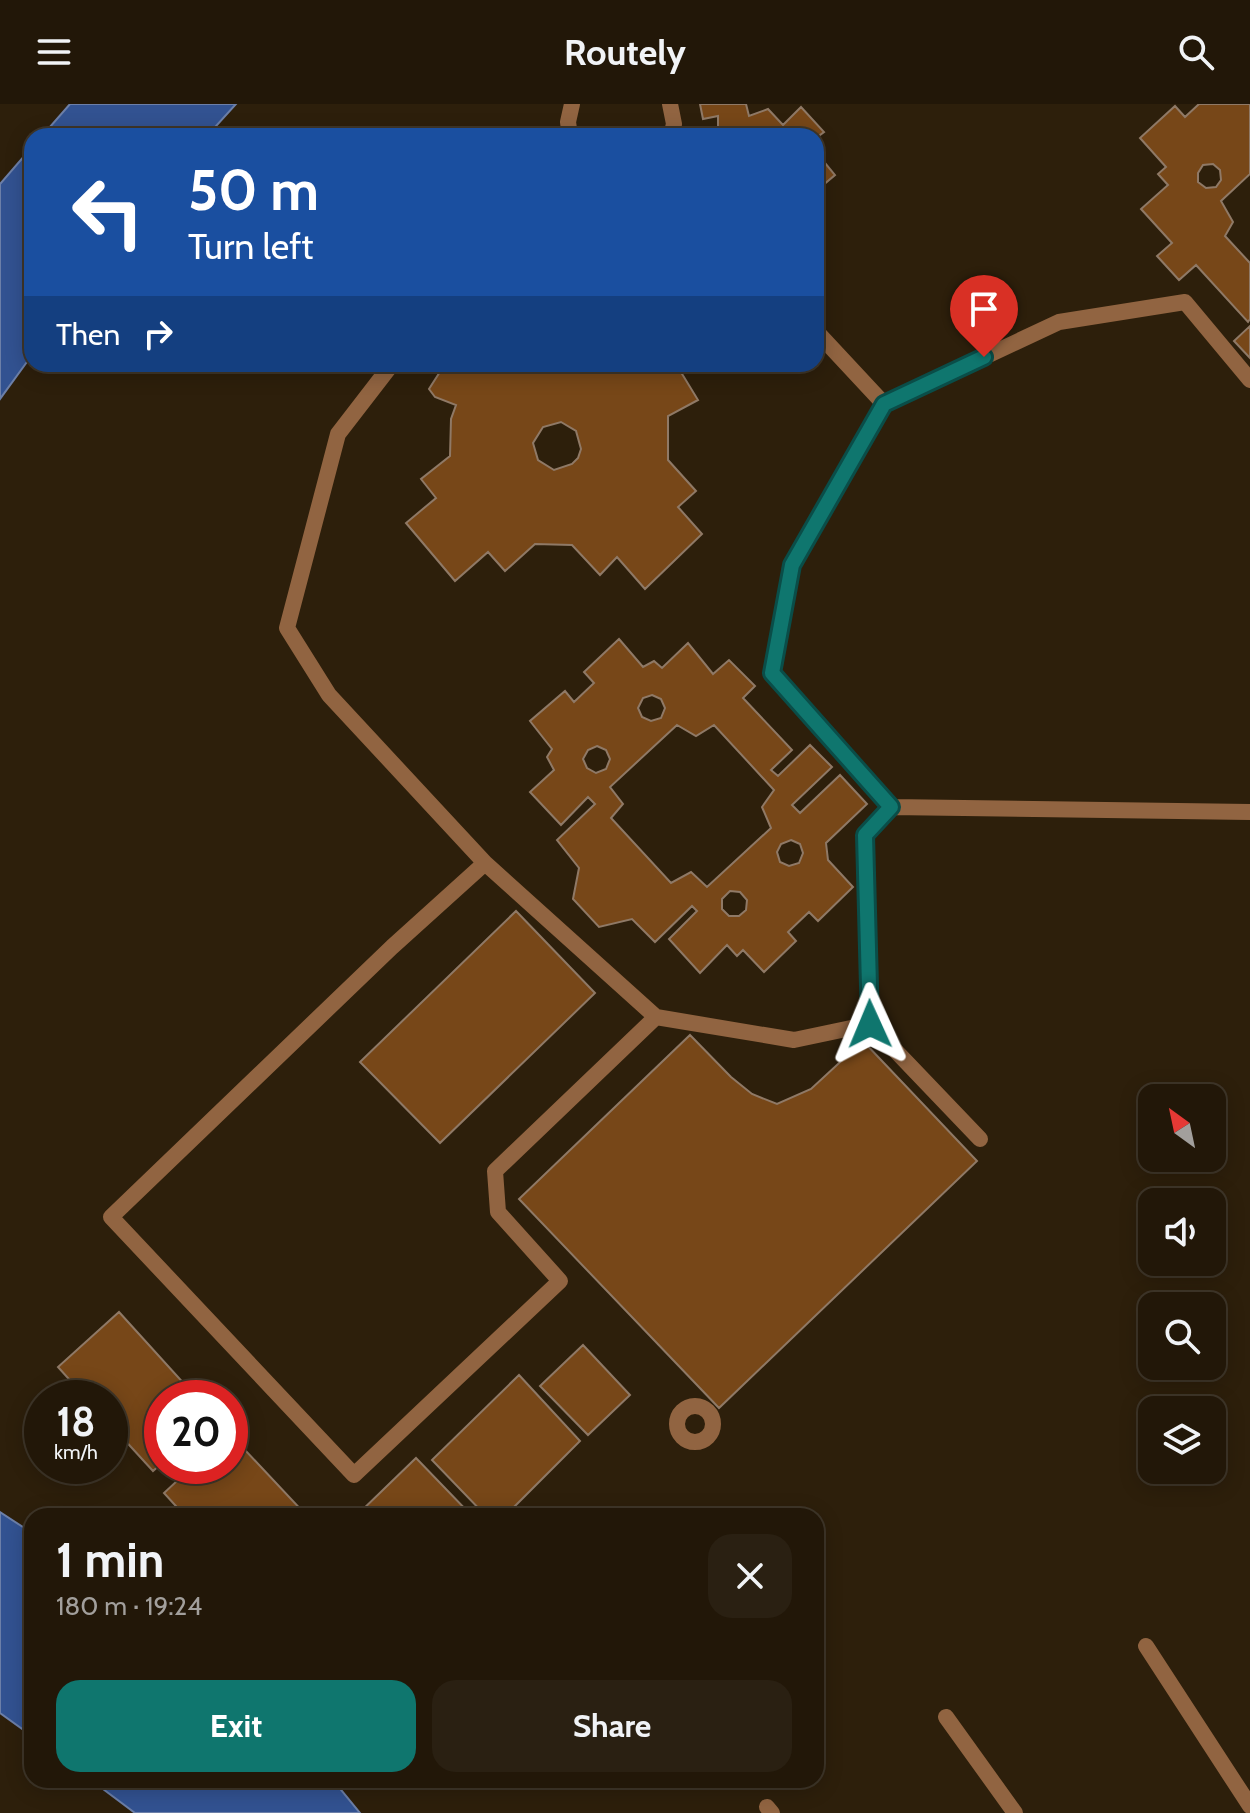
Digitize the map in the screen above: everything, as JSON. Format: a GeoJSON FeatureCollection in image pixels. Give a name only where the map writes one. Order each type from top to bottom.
{"type":"FeatureCollection","features":[{"type":"Feature","properties":{"kind":"street"},"geometry":{"type":"LineString","coordinates":[[569,128],[572,104]]}},
{"type":"Feature","properties":{"kind":"street"},"geometry":{"type":"LineString","coordinates":[[670,104],[673,128]]}},
{"type":"Feature","properties":{"kind":"street"},"geometry":{"type":"LineString","coordinates":[[1250,380],[1185,302],[1059,322],[884,404],[792,565],[772,673],[891,807],[1250,812]]}},
{"type":"Feature","properties":{"kind":"street"},"geometry":{"type":"LineString","coordinates":[[824,340],[884,404]]}},
{"type":"Feature","properties":{"kind":"street"},"geometry":{"type":"LineString","coordinates":[[386,372],[338,434],[287,628],[329,695],[485,863],[656,1017],[794,1040],[870,1024]]}},
{"type":"Feature","properties":{"kind":"street"},"geometry":{"type":"LineString","coordinates":[[891,807],[865,835],[870,1024],[980,1139]]}},
{"type":"Feature","properties":{"kind":"street"},"geometry":{"type":"LineString","coordinates":[[485,863],[392,947],[111,1217],[354,1475],[560,1281],[498,1212],[495,1171],[656,1017]]}},
{"type":"Feature","properties":{"kind":"street"},"geometry":{"type":"LineString","coordinates":[[1146,1646],[1250,1806]]}},
{"type":"Feature","properties":{"kind":"street"},"geometry":{"type":"LineString","coordinates":[[946,1717],[1015,1813]]}},
{"type":"Feature","properties":{"kind":"water"},"geometry":{"type":"Polygon","coordinates":[[[70,104],[236,104],[214,128],[49,128],[70,104]]]}},
{"type":"Feature","properties":{"kind":"water"},"geometry":{"type":"Polygon","coordinates":[[[24,156],[24,366],[0,399],[0,184],[24,156]]]}},
{"type":"Feature","properties":{"kind":"water"},"geometry":{"type":"Polygon","coordinates":[[[0,1512],[24,1528],[24,1730],[0,1713],[0,1512]]]}},
{"type":"Feature","properties":{"kind":"water"},"geometry":{"type":"Polygon","coordinates":[[[102,1788],[340,1788],[360,1813],[135,1813],[102,1788]]]}},
{"type":"Feature","properties":{"kind":"building"},"geometry":{"type":"Polygon","coordinates":[[[700,104],[746,104],[749,116],[768,109],[783,125],[801,107],[820,128],[718,128],[718,116],[703,119],[700,104]]]}},
{"type":"Feature","properties":{"kind":"building"},"geometry":{"type":"Polygon","coordinates":[[[1199,104],[1250,104],[1250,174],[1221,201],[1233,222],[1225,236],[1250,263],[1248,322],[1196,265],[1179,280],[1157,256],[1172,243],[1141,209],[1168,185],[1158,174],[1166,167],[1140,138],[1175,106],[1185,117],[1199,104]],[[1213,164],[1203,165],[1198,173],[1198,182],[1206,188],[1216,187],[1221,180],[1220,170],[1213,164]]]}},
{"type":"Feature","properties":{"kind":"building"},"geometry":{"type":"Polygon","coordinates":[[[824,162],[835,175],[824,184],[824,162]]]}},
{"type":"Feature","properties":{"kind":"building"},"geometry":{"type":"Polygon","coordinates":[[[1250,326],[1250,358],[1234,341],[1250,326]]]}},
{"type":"Feature","properties":{"kind":"building"},"geometry":{"type":"Polygon","coordinates":[[[440,372],[681,372],[698,400],[668,416],[668,460],[696,491],[678,507],[702,534],[645,589],[617,557],[600,575],[572,545],[535,544],[505,571],[488,552],[455,581],[406,523],[436,498],[421,479],[450,456],[451,419],[456,405],[435,397],[429,389],[440,372]],[[561,422],[543,427],[533,443],[538,460],[554,470],[572,464],[581,449],[576,431],[561,422]]]}},
{"type":"Feature","properties":{"kind":"building"},"geometry":{"type":"Polygon","coordinates":[[[619,639],[643,667],[654,661],[662,668],[688,643],[713,674],[729,660],[755,686],[743,698],[792,750],[771,770],[778,776],[810,745],[832,767],[792,805],[800,813],[840,775],[867,804],[826,843],[828,860],[853,887],[818,921],[809,912],[788,932],[796,941],[764,972],[743,950],[737,956],[727,945],[700,973],[669,939],[697,911],[692,906],[655,942],[632,919],[599,927],[573,899],[579,868],[557,840],[595,804],[588,797],[561,825],[530,792],[554,770],[547,757],[552,749],[530,721],[565,691],[574,702],[594,683],[584,672],[619,639]],[[652,695],[643,698],[638,708],[642,717],[651,721],[661,718],[665,708],[661,699],[652,695]],[[677,725],[610,787],[623,804],[611,818],[671,883],[691,872],[707,887],[771,828],[762,807],[774,790],[714,725],[696,736],[677,725]],[[597,746],[588,750],[583,759],[587,768],[596,773],[606,769],[610,759],[606,750],[597,746]],[[791,840],[781,844],[777,852],[780,862],[789,866],[799,863],[803,853],[800,844],[791,840]],[[730,891],[722,899],[722,909],[729,916],[739,916],[746,910],[747,900],[740,892],[730,891]]]}},
{"type":"Feature","properties":{"kind":"building"},"geometry":{"type":"Polygon","coordinates":[[[516,911],[595,993],[440,1143],[360,1062],[516,911]]]}},
{"type":"Feature","properties":{"kind":"building"},"geometry":{"type":"Polygon","coordinates":[[[690,1035],[752,1094],[777,1104],[811,1089],[863,1041],[977,1161],[719,1408],[519,1199],[690,1035]]]}},
{"type":"Feature","properties":{"kind":"building"},"geometry":{"type":"Polygon","coordinates":[[[119,1312],[181,1380],[144,1380],[144,1461],[128,1444],[128,1380],[70,1380],[58,1367],[119,1312]]]}},
{"type":"Feature","properties":{"kind":"building"},"geometry":{"type":"Polygon","coordinates":[[[583,1345],[630,1395],[588,1435],[540,1386],[583,1345]]]}},
{"type":"Feature","properties":{"kind":"building"},"geometry":{"type":"Polygon","coordinates":[[[519,1375],[580,1441],[513,1508],[478,1508],[432,1460],[519,1375]]]}},
{"type":"Feature","properties":{"kind":"building"},"geometry":{"type":"Polygon","coordinates":[[[248,1453],[299,1508],[178,1508],[164,1493],[174,1484],[248,1484],[248,1453]]]}},
{"type":"Feature","properties":{"kind":"building"},"geometry":{"type":"Polygon","coordinates":[[[416,1458],[464,1508],[364,1508],[416,1458]]]}},
{"type":"Feature","properties":{"kind":"route"},"geometry":{"type":"LineString","coordinates":[[870,1024],[865,835],[891,807],[772,673],[792,565],[884,404],[984,357]]}}]}
